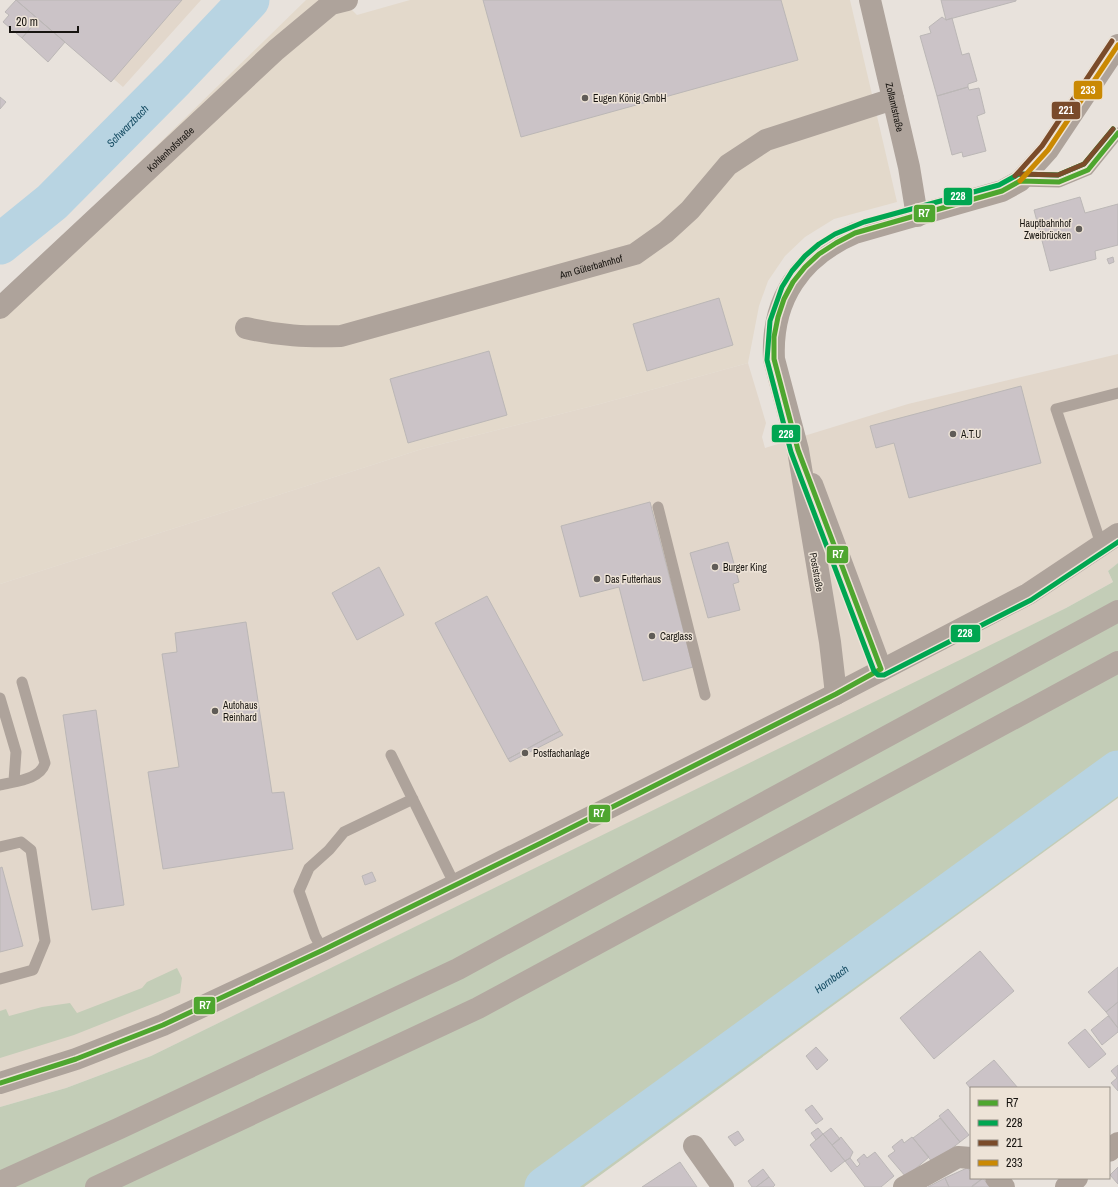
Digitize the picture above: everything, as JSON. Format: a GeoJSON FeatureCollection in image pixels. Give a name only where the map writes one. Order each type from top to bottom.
{"type":"FeatureCollection","features":[{"type":"Feature","properties":{"kind":"highway"},"geometry":{"type":"LineString","coordinates":[[0,1182],[120,1128],[458,969],[1118,611]]}},
{"type":"Feature","properties":{"kind":"highway"},"geometry":{"type":"LineString","coordinates":[[96,1187],[478,1008],[1118,662]]}},
{"type":"Feature","properties":{"kind":"street","name":"Kohlenhofstraße"},"geometry":{"type":"LineString","coordinates":[[0,308],[276,50],[331,4],[347,0]]}},
{"type":"Feature","properties":{"kind":"street","name":"Zollamtstraße"},"geometry":{"type":"LineString","coordinates":[[870,0],[909,167],[917,216]]}},
{"type":"Feature","properties":{"kind":"street","name":"Poststraße"},"geometry":{"type":"LineString","coordinates":[[836,694],[830,642],[798,450],[774,359],[773,345],[777,322],[786,294],[801,270],[826,247],[855,233],[1002,191],[1020,181],[1048,150],[1118,45]]}},
{"type":"Feature","properties":{"kind":"street","name":"Am Güterbahnhof"},"geometry":{"type":"LineString","coordinates":[[246,328],[273,335],[303,337],[341,336],[635,254],[666,232],[690,210],[728,165],[749,150],[766,140],[893,99]]}},
{"type":"Feature","properties":{"kind":"street","name":"Poststraße"},"geometry":{"type":"LineString","coordinates":[[798,450],[881,669]]}},
{"type":"Feature","properties":{"kind":"street"},"geometry":{"type":"LineString","coordinates":[[0,1083],[76,1059],[163,1025],[323,950],[836,694],[881,669],[1028,594],[1109,539]]}},
{"type":"Feature","properties":{"kind":"street"},"geometry":{"type":"LineString","coordinates":[[1110,1150],[1118,1143]]}},
{"type":"Feature","properties":{"kind":"street"},"geometry":{"type":"LineString","coordinates":[[694,1146],[723,1187]]}},
{"type":"Feature","properties":{"kind":"street"},"geometry":{"type":"LineString","coordinates":[[904,1187],[958,1157],[970,1158]]}},
{"type":"Feature","properties":{"kind":"street"},"geometry":{"type":"LineString","coordinates":[[997,1179],[1004,1187]]}},
{"type":"Feature","properties":{"kind":"street"},"geometry":{"type":"LineString","coordinates":[[1066,1187],[1076,1179]]}},
{"type":"Feature","properties":{"kind":"lane"},"geometry":{"type":"LineString","coordinates":[[1020,181],[1059,182],[1088,170],[1118,133]]}},
{"type":"Feature","properties":{"kind":"lane"},"geometry":{"type":"LineString","coordinates":[[1109,539],[1056,409],[1118,393]]}},
{"type":"Feature","properties":{"kind":"lane"},"geometry":{"type":"LineString","coordinates":[[658,507],[705,695]]}},
{"type":"Feature","properties":{"kind":"lane"},"geometry":{"type":"LineString","coordinates":[[0,785],[38,775],[43,770],[45,763],[22,682]]}},
{"type":"Feature","properties":{"kind":"lane"},"geometry":{"type":"LineString","coordinates":[[0,698],[16,752],[14,781]]}},
{"type":"Feature","properties":{"kind":"lane"},"geometry":{"type":"LineString","coordinates":[[391,755],[455,885]]}},
{"type":"Feature","properties":{"kind":"lane"},"geometry":{"type":"LineString","coordinates":[[323,950],[315,936],[299,892],[309,868],[344,832],[413,799]]}},
{"type":"Feature","properties":{"kind":"lane"},"geometry":{"type":"LineString","coordinates":[[0,848],[21,842],[31,850],[46,940],[33,970],[0,979]]}},
{"type":"Feature","properties":{"kind":"shaded area"},"geometry":{"type":"Polygon","coordinates":[[[22,0],[201,0],[123,87],[22,0]]]}},
{"type":"Feature","properties":{"kind":"shaded area"},"geometry":{"type":"Polygon","coordinates":[[[306,0],[342,0],[357,15],[410,0],[850,0],[897,202],[834,219],[805,237],[785,256],[768,281],[759,306],[748,363],[600,404],[422,449],[0,584],[0,296],[21,278],[306,0]]]}},
{"type":"Feature","properties":{"kind":"shaded area"},"geometry":{"type":"Polygon","coordinates":[[[1118,354],[1118,563],[1108,571],[1113,582],[1066,608],[958,662],[151,1056],[66,1088],[0,1107],[0,584],[422,449],[600,404],[748,363],[766,423],[762,437],[765,448],[908,404],[1118,354]]]}},
{"type":"Feature","properties":{"kind":"green space"},"geometry":{"type":"Polygon","coordinates":[[[1118,563],[1118,798],[584,1187],[0,1187],[0,1107],[66,1088],[151,1056],[1066,608],[1113,582],[1108,571],[1118,563]]]}},
{"type":"Feature","properties":{"kind":"green space"},"geometry":{"type":"Polygon","coordinates":[[[177,968],[182,978],[180,993],[74,1035],[0,1058],[0,1011],[6,1009],[9,1016],[42,1007],[70,1003],[77,1013],[142,988],[147,982],[177,968]]]}},
{"type":"Feature","properties":{"kind":"building"},"geometry":{"type":"Polygon","coordinates":[[[16,0],[182,0],[111,82],[16,0]]]}},
{"type":"Feature","properties":{"kind":"building"},"geometry":{"type":"Polygon","coordinates":[[[16,0],[38,19],[22,38],[3,22],[9,15],[5,12],[16,0]]]}},
{"type":"Feature","properties":{"kind":"building","name":"Eugen König GmbH"},"geometry":{"type":"Polygon","coordinates":[[[483,0],[781,0],[798,60],[521,137],[483,0]]]}},
{"type":"Feature","properties":{"kind":"building"},"geometry":{"type":"Polygon","coordinates":[[[941,0],[1016,0],[1016,1],[946,20],[941,0]]]}},
{"type":"Feature","properties":{"kind":"building"},"geometry":{"type":"Polygon","coordinates":[[[942,17],[946,20],[952,18],[962,55],[969,53],[977,81],[968,84],[968,87],[937,96],[920,36],[931,33],[929,27],[942,17]]]}},
{"type":"Feature","properties":{"kind":"building"},"geometry":{"type":"Polygon","coordinates":[[[38,19],[65,42],[48,62],[22,38],[38,19]]]}},
{"type":"Feature","properties":{"kind":"building"},"geometry":{"type":"Polygon","coordinates":[[[968,87],[969,90],[979,88],[985,113],[977,116],[986,151],[963,157],[962,152],[952,155],[937,96],[968,87]]]}},
{"type":"Feature","properties":{"kind":"building"},"geometry":{"type":"Polygon","coordinates":[[[0,97],[6,102],[0,109],[0,97]]]}},
{"type":"Feature","properties":{"kind":"building","name":"Hauptbahnhof Zweibrücken"},"geometry":{"type":"Polygon","coordinates":[[[1080,197],[1085,213],[1118,204],[1118,245],[1095,251],[1096,259],[1050,271],[1034,210],[1080,197]]]}},
{"type":"Feature","properties":{"kind":"building"},"geometry":{"type":"Polygon","coordinates":[[[1113,257],[1114,262],[1109,264],[1107,259],[1113,257]]]}},
{"type":"Feature","properties":{"kind":"building"},"geometry":{"type":"Polygon","coordinates":[[[719,298],[733,345],[647,371],[633,324],[719,298]]]}},
{"type":"Feature","properties":{"kind":"building"},"geometry":{"type":"Polygon","coordinates":[[[489,351],[507,415],[408,443],[390,379],[489,351]]]}},
{"type":"Feature","properties":{"kind":"building","name":"A.T.U"},"geometry":{"type":"Polygon","coordinates":[[[1021,386],[1041,463],[909,498],[894,443],[876,448],[870,426],[1021,386]]]}},
{"type":"Feature","properties":{"kind":"building"},"geometry":{"type":"Polygon","coordinates":[[[650,502],[693,667],[643,681],[619,587],[580,597],[561,526],[650,502]]]}},
{"type":"Feature","properties":{"kind":"building","name":"Burger King"},"geometry":{"type":"Polygon","coordinates":[[[728,542],[739,582],[733,584],[740,610],[708,618],[690,553],[728,542]]]}},
{"type":"Feature","properties":{"kind":"building"},"geometry":{"type":"Polygon","coordinates":[[[379,567],[404,615],[357,640],[332,593],[379,567]]]}},
{"type":"Feature","properties":{"kind":"building"},"geometry":{"type":"Polygon","coordinates":[[[487,596],[560,731],[508,759],[435,623],[487,596]]]}},
{"type":"Feature","properties":{"kind":"building","name":"Autohaus Reinhard"},"geometry":{"type":"Polygon","coordinates":[[[246,622],[272,793],[284,792],[293,849],[163,869],[148,772],[179,767],[162,654],[177,652],[175,633],[246,622]]]}},
{"type":"Feature","properties":{"kind":"building"},"geometry":{"type":"Polygon","coordinates":[[[96,710],[124,905],[92,910],[63,715],[96,710]]]}},
{"type":"Feature","properties":{"kind":"building","name":"Postfachanlage"},"geometry":{"type":"Polygon","coordinates":[[[560,731],[563,735],[510,762],[508,759],[560,731]]]}},
{"type":"Feature","properties":{"kind":"building"},"geometry":{"type":"Polygon","coordinates":[[[2,867],[23,946],[0,952],[0,868],[2,867]]]}},
{"type":"Feature","properties":{"kind":"building"},"geometry":{"type":"Polygon","coordinates":[[[372,872],[376,881],[365,885],[362,876],[372,872]]]}},
{"type":"Feature","properties":{"kind":"building"},"geometry":{"type":"Polygon","coordinates":[[[980,951],[1014,991],[934,1059],[900,1018],[980,951]]]}},
{"type":"Feature","properties":{"kind":"building"},"geometry":{"type":"Polygon","coordinates":[[[1118,967],[1118,1002],[1106,1012],[1088,992],[1118,967]]]}},
{"type":"Feature","properties":{"kind":"building"},"geometry":{"type":"Polygon","coordinates":[[[1118,1002],[1118,1028],[1106,1012],[1118,1002]]]}},
{"type":"Feature","properties":{"kind":"building"},"geometry":{"type":"Polygon","coordinates":[[[1108,1016],[1118,1028],[1118,1032],[1102,1045],[1091,1030],[1108,1016]]]}},
{"type":"Feature","properties":{"kind":"building"},"geometry":{"type":"Polygon","coordinates":[[[1085,1029],[1106,1054],[1089,1068],[1068,1043],[1085,1029]]]}},
{"type":"Feature","properties":{"kind":"building"},"geometry":{"type":"Polygon","coordinates":[[[816,1047],[828,1060],[817,1070],[806,1056],[816,1047]]]}},
{"type":"Feature","properties":{"kind":"building"},"geometry":{"type":"Polygon","coordinates":[[[994,1060],[1017,1087],[970,1088],[966,1083],[994,1060]]]}},
{"type":"Feature","properties":{"kind":"building"},"geometry":{"type":"Polygon","coordinates":[[[1118,1065],[1118,1091],[1111,1083],[1117,1078],[1111,1071],[1118,1065]]]}},
{"type":"Feature","properties":{"kind":"building"},"geometry":{"type":"Polygon","coordinates":[[[812,1105],[823,1119],[816,1124],[805,1110],[812,1105]]]}},
{"type":"Feature","properties":{"kind":"building"},"geometry":{"type":"Polygon","coordinates":[[[948,1109],[969,1135],[960,1142],[939,1116],[948,1109]]]}},
{"type":"Feature","properties":{"kind":"building"},"geometry":{"type":"Polygon","coordinates":[[[940,1118],[960,1142],[933,1163],[913,1138],[940,1118]]]}},
{"type":"Feature","properties":{"kind":"building"},"geometry":{"type":"Polygon","coordinates":[[[818,1128],[823,1134],[816,1140],[811,1133],[818,1128]]]}},
{"type":"Feature","properties":{"kind":"building"},"geometry":{"type":"Polygon","coordinates":[[[831,1128],[840,1139],[832,1145],[823,1134],[831,1128]]]}},
{"type":"Feature","properties":{"kind":"building"},"geometry":{"type":"Polygon","coordinates":[[[738,1131],[744,1140],[735,1146],[728,1137],[738,1131]]]}},
{"type":"Feature","properties":{"kind":"building"},"geometry":{"type":"Polygon","coordinates":[[[823,1134],[845,1161],[831,1172],[810,1145],[823,1134]]]}},
{"type":"Feature","properties":{"kind":"building"},"geometry":{"type":"Polygon","coordinates":[[[841,1137],[853,1152],[850,1158],[845,1161],[832,1145],[841,1137]]]}},
{"type":"Feature","properties":{"kind":"building"},"geometry":{"type":"Polygon","coordinates":[[[912,1137],[929,1157],[906,1177],[888,1156],[895,1151],[892,1147],[902,1139],[904,1143],[912,1137]]]}},
{"type":"Feature","properties":{"kind":"building"},"geometry":{"type":"Polygon","coordinates":[[[875,1152],[894,1176],[881,1187],[865,1187],[845,1161],[850,1158],[857,1167],[860,1164],[857,1160],[864,1154],[867,1158],[875,1152]]]}},
{"type":"Feature","properties":{"kind":"building"},"geometry":{"type":"Polygon","coordinates":[[[680,1162],[697,1187],[642,1187],[680,1162]]]}},
{"type":"Feature","properties":{"kind":"building"},"geometry":{"type":"Polygon","coordinates":[[[1118,1167],[1118,1184],[1110,1175],[1118,1167]]]}},
{"type":"Feature","properties":{"kind":"building"},"geometry":{"type":"Polygon","coordinates":[[[967,1168],[970,1170],[970,1179],[982,1179],[972,1187],[949,1187],[945,1178],[967,1168]]]}},
{"type":"Feature","properties":{"kind":"building"},"geometry":{"type":"Polygon","coordinates":[[[763,1169],[769,1177],[756,1187],[752,1187],[748,1181],[763,1169]]]}},
{"type":"Feature","properties":{"kind":"building"},"geometry":{"type":"Polygon","coordinates":[[[769,1177],[775,1185],[773,1187],[756,1187],[769,1177]]]}},
{"type":"Feature","properties":{"kind":"building"},"geometry":{"type":"Polygon","coordinates":[[[945,1178],[949,1187],[928,1187],[945,1178]]]}},
{"type":"Feature","properties":{"kind":"building"},"geometry":{"type":"Polygon","coordinates":[[[984,1179],[990,1187],[972,1187],[984,1179]]]}},
{"type":"Feature","properties":{"kind":"waterway","name":"Schwarzbach"},"geometry":{"type":"LineString","coordinates":[[0,244],[52,202],[175,78],[249,0]]}},
{"type":"Feature","properties":{"kind":"waterway","name":"Hornbach"},"geometry":{"type":"LineString","coordinates":[[545,1187],[1118,771]]}},
{"type":"Feature","properties":{"kind":"transit line","name":"221"},"geometry":{"type":"LineString","coordinates":[[1015,176],[1042,146],[1112,41]]}},
{"type":"Feature","properties":{"kind":"transit line","name":"233"},"geometry":{"type":"LineString","coordinates":[[1020,181],[1048,150],[1118,45]]}},
{"type":"Feature","properties":{"kind":"transit line","name":"228"},"geometry":{"type":"LineString","coordinates":[[1113,129],[1084,164],[1058,175],[1019,174],[999,185],[864,222],[835,234],[819,244],[805,256],[792,271],[782,287],[770,321],[767,360],[791,452],[874,671],[878,675],[884,675],[1031,600],[1118,542]]}},
{"type":"Feature","properties":{"kind":"transit line","name":"221"},"geometry":{"type":"LineString","coordinates":[[1020,174],[1058,175],[1084,164],[1113,129]]}},
{"type":"Feature","properties":{"kind":"transit line","name":"R7"},"geometry":{"type":"LineString","coordinates":[[0,1083],[76,1059],[163,1025],[323,950],[543,842],[836,694],[881,669],[798,450],[774,359],[774,337],[778,317],[784,299],[793,282],[805,267],[819,254],[855,233],[1002,191],[1020,181],[1059,182],[1088,170],[1118,133]]}},
{"type":"Feature","properties":{"kind":"place","name":"Eugen König GmbH"},"geometry":{"type":"Point","coordinates":[585,98]}},
{"type":"Feature","properties":{"kind":"place","name":"Hauptbahnhof Zweibrücken"},"geometry":{"type":"Point","coordinates":[1079,229]}},
{"type":"Feature","properties":{"kind":"place","name":"A.T.U"},"geometry":{"type":"Point","coordinates":[953,434]}},
{"type":"Feature","properties":{"kind":"place","name":"Burger King"},"geometry":{"type":"Point","coordinates":[715,567]}},
{"type":"Feature","properties":{"kind":"place","name":"Das Futterhaus"},"geometry":{"type":"Point","coordinates":[597,579]}},
{"type":"Feature","properties":{"kind":"place","name":"Carglass"},"geometry":{"type":"Point","coordinates":[652,636]}},
{"type":"Feature","properties":{"kind":"place","name":"Autohaus Reinhard"},"geometry":{"type":"Point","coordinates":[215,711]}},
{"type":"Feature","properties":{"kind":"place","name":"Postfachanlage"},"geometry":{"type":"Point","coordinates":[525,753]}}]}
